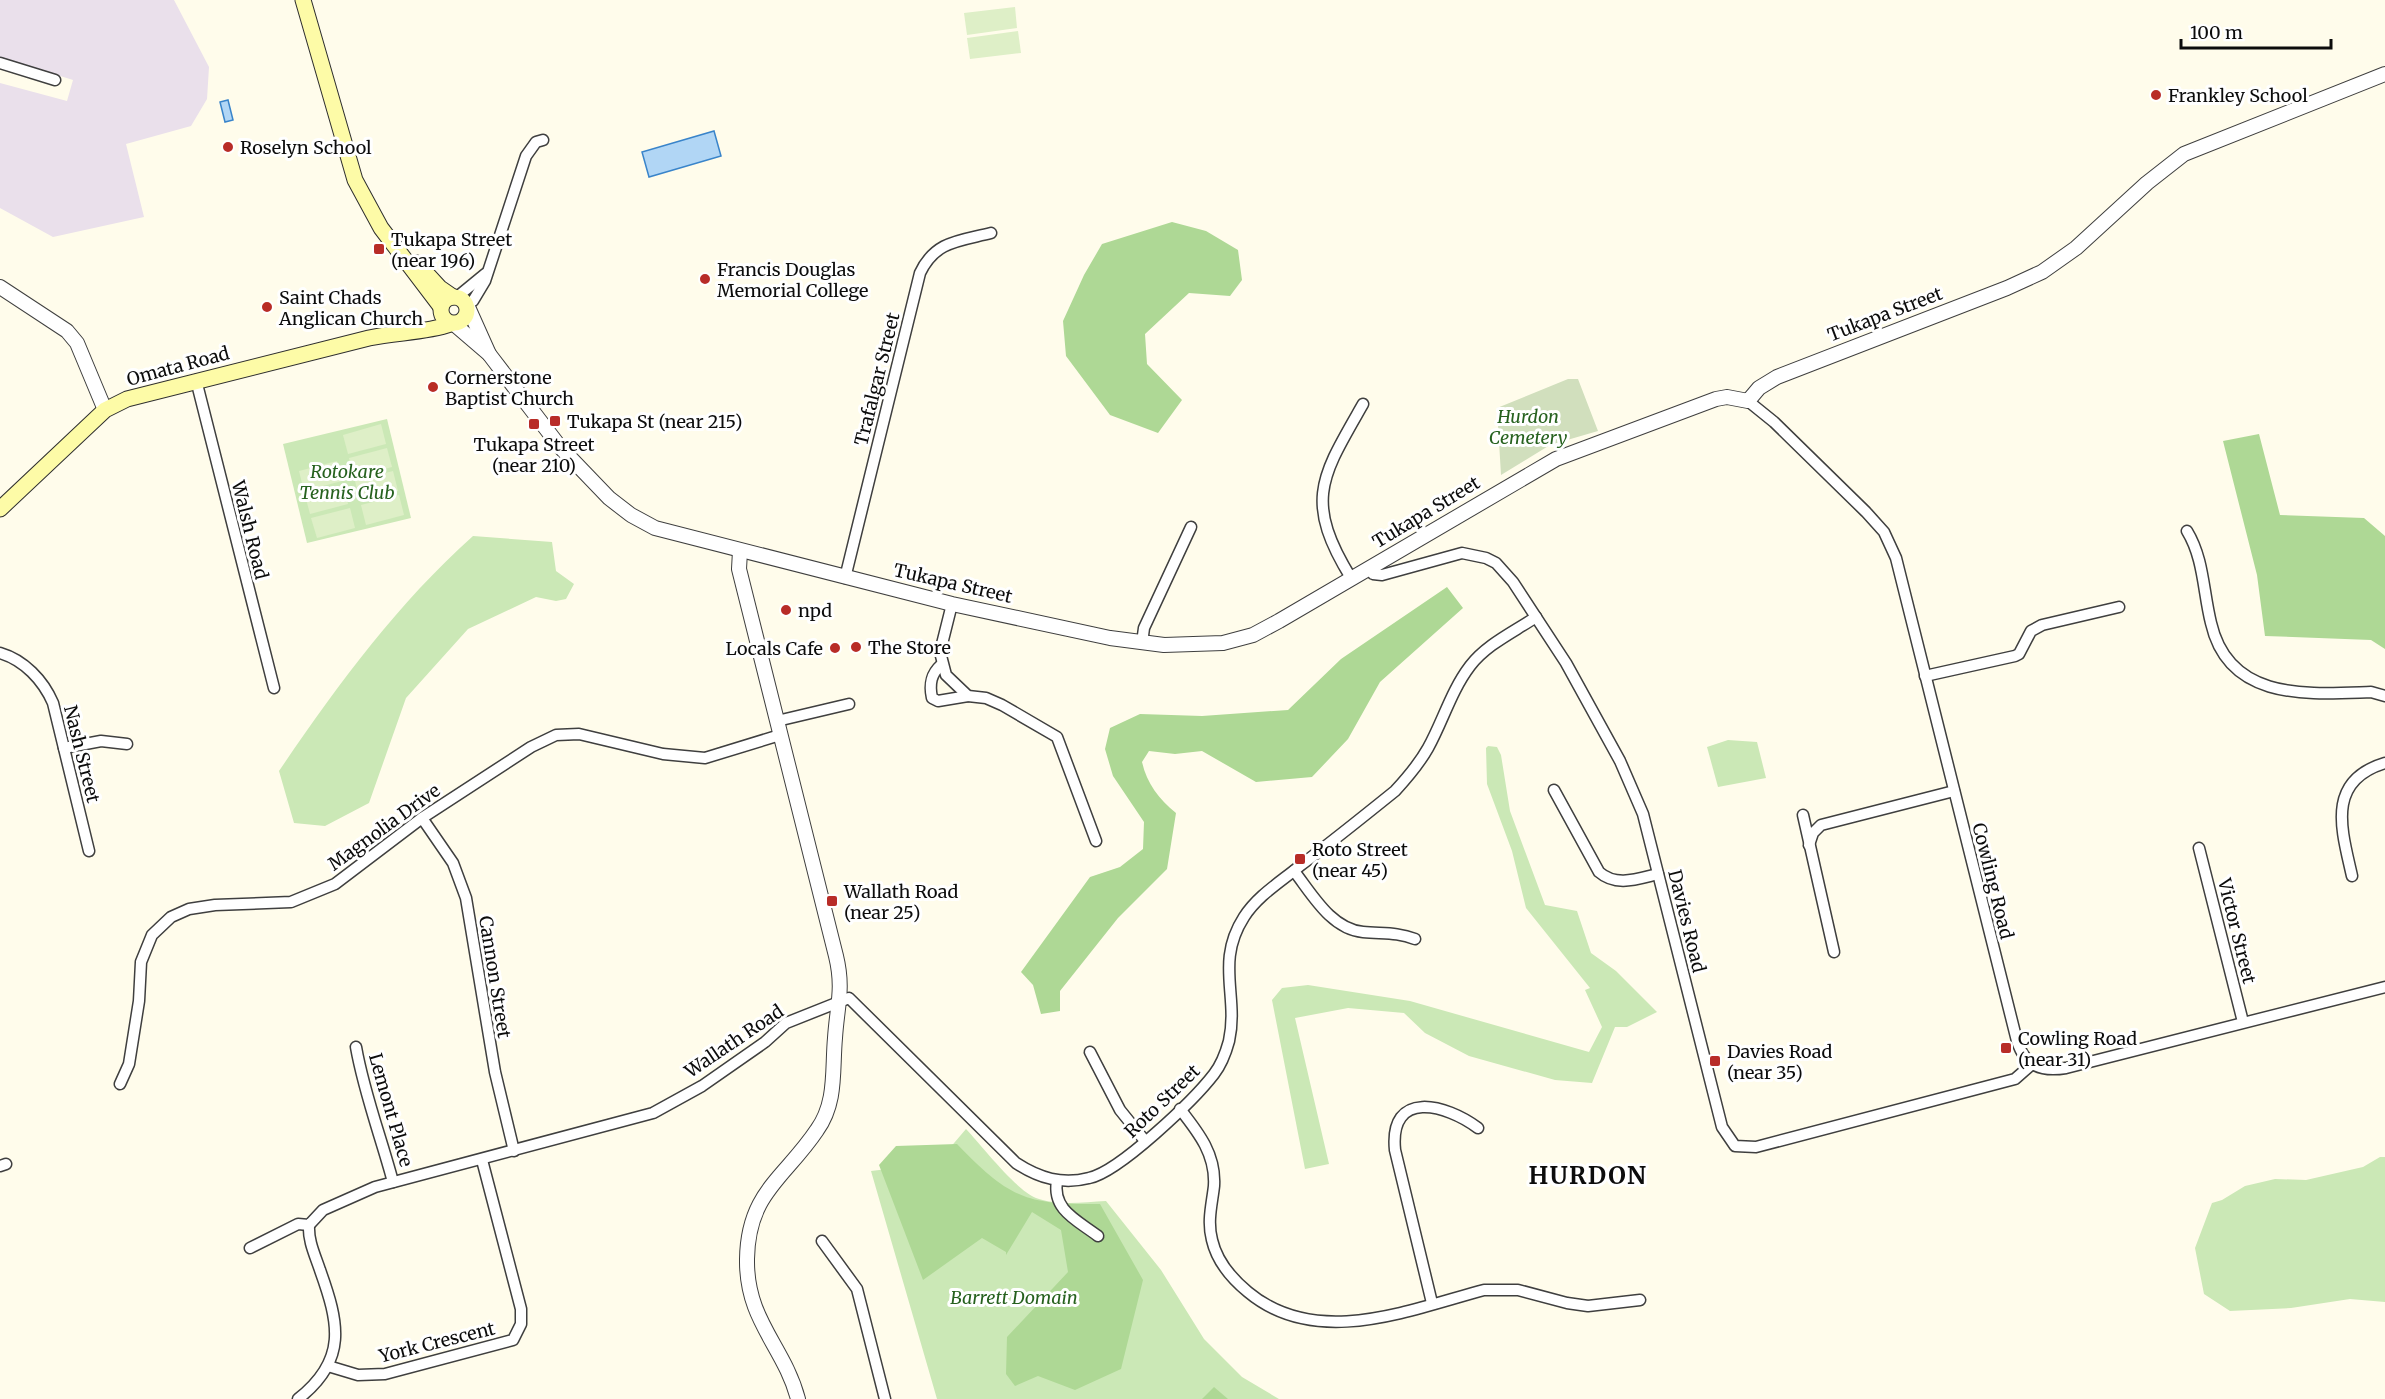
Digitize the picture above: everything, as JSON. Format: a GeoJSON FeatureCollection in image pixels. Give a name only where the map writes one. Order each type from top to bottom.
{"type":"FeatureCollection","features":[{"type":"Feature","properties":{"kind":"main road","name":"Tukapa Street"},"geometry":{"type":"LineString","coordinates":[[303,0],[355,180],[371,212],[404,255],[411,270],[441,307]]}},
{"type":"Feature","properties":{"kind":"main road","name":"Tukapa Street"},"geometry":{"type":"LineString","coordinates":[[404,255],[461,301]]}},
{"type":"Feature","properties":{"kind":"main road"},"geometry":{"type":"LineString","coordinates":[[446,300],[461,301],[465,318],[453,324],[442,316],[441,307],[446,300]]}},
{"type":"Feature","properties":{"kind":"main road","name":"Omata Road"},"geometry":{"type":"LineString","coordinates":[[0,509],[105,410],[127,399],[196,380],[404,331],[426,320],[441,307]]}},
{"type":"Feature","properties":{"kind":"main road","name":"Omata Road"},"geometry":{"type":"LineString","coordinates":[[404,331],[419,332],[453,324]]}},
{"type":"Feature","properties":{"kind":"street"},"geometry":{"type":"LineString","coordinates":[[0,63],[55,80]]}},
{"type":"Feature","properties":{"kind":"street","name":"Tukapa Street"},"geometry":{"type":"LineString","coordinates":[[461,301],[489,354],[560,447],[609,498],[631,515],[655,528],[952,604],[1142,642],[1192,646],[1239,639],[1279,621],[1556,459],[1716,399],[1727,397],[1748,401],[1759,388],[1777,377],[2007,288],[2042,272],[2076,248],[2147,183],[2184,154],[2385,74]]}},
{"type":"Feature","properties":{"kind":"street"},"geometry":{"type":"LineString","coordinates":[[461,301],[487,271],[526,156],[536,142],[543,140]]}},
{"type":"Feature","properties":{"kind":"street","name":"Trafalgar Street"},"geometry":{"type":"LineString","coordinates":[[845,578],[920,273],[926,260],[936,250],[991,233]]}},
{"type":"Feature","properties":{"kind":"street"},"geometry":{"type":"LineString","coordinates":[[0,286],[67,331],[77,343],[105,410]]}},
{"type":"Feature","properties":{"kind":"street","name":"Tukapa Street"},"geometry":{"type":"LineString","coordinates":[[453,324],[489,354]]}},
{"type":"Feature","properties":{"kind":"street","name":"Walsh Road"},"geometry":{"type":"LineString","coordinates":[[196,380],[274,688]]}},
{"type":"Feature","properties":{"kind":"street","name":"Cowling Road"},"geometry":{"type":"LineString","coordinates":[[1748,401],[1774,422],[1884,532],[1896,558],[2017,1041],[2020,1052],[2031,1065]]}},
{"type":"Feature","properties":{"kind":"street"},"geometry":{"type":"LineString","coordinates":[[1351,578],[1325,518],[1322,508],[1322,486],[1330,462],[1363,404]]}},
{"type":"Feature","properties":{"kind":"street"},"geometry":{"type":"LineString","coordinates":[[1142,642],[1144,628],[1191,527]]}},
{"type":"Feature","properties":{"kind":"street"},"geometry":{"type":"LineString","coordinates":[[2187,531],[2197,548],[2211,625],[2227,657],[2239,670],[2254,681],[2283,692],[2371,692],[2385,696]]}},
{"type":"Feature","properties":{"kind":"street"},"geometry":{"type":"LineString","coordinates":[[740,551],[739,569],[841,975],[830,1105],[817,1131],[768,1187],[751,1228],[747,1256],[748,1286],[756,1314],[788,1371],[798,1399]]}},
{"type":"Feature","properties":{"kind":"street","name":"Davies Road"},"geometry":{"type":"LineString","coordinates":[[1370,568],[1373,574],[1389,574],[1448,555],[1473,554],[1496,563],[1505,572],[1536,617],[1571,673],[1634,788],[1722,1127],[1735,1146],[1756,1147],[2015,1079],[2031,1065]]}},
{"type":"Feature","properties":{"kind":"street"},"geometry":{"type":"LineString","coordinates":[[952,604],[940,652],[941,665],[951,683],[968,696]]}},
{"type":"Feature","properties":{"kind":"street"},"geometry":{"type":"LineString","coordinates":[[1925,676],[2015,656],[2031,631],[2042,625],[2119,607]]}},
{"type":"Feature","properties":{"kind":"street","name":"Roto Street"},"geometry":{"type":"LineString","coordinates":[[839,1002],[849,998],[1016,1163],[1037,1175],[1057,1180],[1076,1181],[1102,1175],[1127,1158],[1215,1073],[1224,1055],[1231,1022],[1229,958],[1236,931],[1252,904],[1400,786],[1428,749],[1453,693],[1470,666],[1493,645],[1536,617]]}},
{"type":"Feature","properties":{"kind":"street","name":"Nash Street"},"geometry":{"type":"LineString","coordinates":[[0,653],[21,663],[47,691],[64,748],[88,851]]}},
{"type":"Feature","properties":{"kind":"street"},"geometry":{"type":"LineString","coordinates":[[941,665],[934,671],[930,683],[932,698],[938,701],[968,696],[986,698],[1057,737],[1096,841]]}},
{"type":"Feature","properties":{"kind":"street"},"geometry":{"type":"LineString","coordinates":[[777,721],[849,704]]}},
{"type":"Feature","properties":{"kind":"street","name":"Magnolia Drive"},"geometry":{"type":"LineString","coordinates":[[120,1084],[129,1064],[139,1001],[141,962],[152,935],[171,917],[189,909],[214,905],[291,902],[335,884],[422,818],[531,747],[556,735],[579,734],[663,754],[705,758],[780,735]]}},
{"type":"Feature","properties":{"kind":"street"},"geometry":{"type":"LineString","coordinates":[[64,748],[101,741],[127,744]]}},
{"type":"Feature","properties":{"kind":"street"},"geometry":{"type":"LineString","coordinates":[[2352,876],[2341,829],[2342,803],[2346,792],[2361,774],[2385,763]]}},
{"type":"Feature","properties":{"kind":"street"},"geometry":{"type":"LineString","coordinates":[[1554,790],[1599,872],[1608,880],[1634,880],[1658,874]]}},
{"type":"Feature","properties":{"kind":"street"},"geometry":{"type":"LineString","coordinates":[[1809,845],[1813,833],[1821,825],[1954,790]]}},
{"type":"Feature","properties":{"kind":"street"},"geometry":{"type":"LineString","coordinates":[[1803,815],[1834,952]]}},
{"type":"Feature","properties":{"kind":"street","name":"Cannon Street"},"geometry":{"type":"LineString","coordinates":[[422,818],[453,863],[466,897],[495,1072],[514,1151]]}},
{"type":"Feature","properties":{"kind":"street","name":"Victor Street"},"geometry":{"type":"LineString","coordinates":[[2199,848],[2243,1022]]}},
{"type":"Feature","properties":{"kind":"street"},"geometry":{"type":"LineString","coordinates":[[1294,871],[1326,911],[1345,927],[1363,932],[1400,933],[1415,939]]}},
{"type":"Feature","properties":{"kind":"street"},"geometry":{"type":"LineString","coordinates":[[2031,1065],[2046,1070],[2066,1068],[2385,987]]}},
{"type":"Feature","properties":{"kind":"street","name":"Wallath Road"},"geometry":{"type":"LineString","coordinates":[[250,1248],[297,1224],[309,1225],[313,1217],[335,1203],[393,1182],[653,1113],[702,1086],[765,1042],[786,1023],[839,1002]]}},
{"type":"Feature","properties":{"kind":"street","name":"Lemont Place"},"geometry":{"type":"LineString","coordinates":[[356,1047],[370,1107],[379,1128],[393,1182]]}},
{"type":"Feature","properties":{"kind":"street"},"geometry":{"type":"LineString","coordinates":[[1090,1052],[1120,1110],[1144,1141]]}},
{"type":"Feature","properties":{"kind":"street"},"geometry":{"type":"LineString","coordinates":[[1432,1304],[1395,1150],[1395,1129],[1406,1113],[1424,1106],[1446,1109],[1478,1128]]}},
{"type":"Feature","properties":{"kind":"street"},"geometry":{"type":"LineString","coordinates":[[1180,1109],[1202,1137],[1210,1155],[1214,1172],[1210,1228],[1217,1255],[1234,1280],[1254,1297],[1292,1316],[1330,1323],[1360,1321],[1484,1290],[1503,1288],[1576,1305],[1640,1300]]}},
{"type":"Feature","properties":{"kind":"street","name":"York Crescent"},"geometry":{"type":"LineString","coordinates":[[328,1366],[358,1375],[385,1374],[513,1340],[521,1324],[521,1309],[482,1160]]}},
{"type":"Feature","properties":{"kind":"street"},"geometry":{"type":"LineString","coordinates":[[1057,1180],[1056,1199],[1060,1206],[1098,1236]]}},
{"type":"Feature","properties":{"kind":"street"},"geometry":{"type":"LineString","coordinates":[[298,1399],[311,1388],[328,1366],[334,1352],[336,1325],[334,1308],[309,1237],[309,1225]]}},
{"type":"Feature","properties":{"kind":"street"},"geometry":{"type":"LineString","coordinates":[[822,1241],[857,1289],[885,1399]]}},
{"type":"Feature","properties":{"kind":"shaded area"},"geometry":{"type":"Polygon","coordinates":[[[0,0],[174,0],[209,67],[207,99],[191,126],[126,144],[144,217],[53,237],[0,208],[0,83],[67,101],[73,80],[0,57],[0,0]]]}},
{"type":"Feature","properties":{"kind":"green space"},"geometry":{"type":"Polygon","coordinates":[[[1015,7],[1017,28],[967,35],[964,13],[1015,7]]]}},
{"type":"Feature","properties":{"kind":"green space"},"geometry":{"type":"Polygon","coordinates":[[[1018,31],[1021,53],[970,59],[967,38],[1018,31]]]}},
{"type":"Feature","properties":{"kind":"green space"},"geometry":{"type":"Polygon","coordinates":[[[1172,222],[1206,231],[1238,250],[1242,280],[1230,296],[1189,293],[1145,334],[1147,364],[1182,400],[1158,433],[1110,415],[1066,356],[1063,321],[1084,275],[1102,244],[1172,222]]]}},
{"type":"Feature","properties":{"kind":"green space","name":"Hurdon Cemetery"},"geometry":{"type":"Polygon","coordinates":[[[1568,379],[1578,379],[1598,431],[1550,445],[1501,475],[1497,408],[1568,379]]]}},
{"type":"Feature","properties":{"kind":"green space","name":"Rotokare Tennis Club"},"geometry":{"type":"Polygon","coordinates":[[[387,419],[411,518],[307,543],[283,444],[387,419]]]}},
{"type":"Feature","properties":{"kind":"green space"},"geometry":{"type":"Polygon","coordinates":[[[381,424],[386,444],[348,454],[343,435],[381,424]]]}},
{"type":"Feature","properties":{"kind":"green space"},"geometry":{"type":"Polygon","coordinates":[[[2259,434],[2280,515],[2364,518],[2385,536],[2385,649],[2371,640],[2265,636],[2257,575],[2223,441],[2259,434]]]}},
{"type":"Feature","properties":{"kind":"green space"},"geometry":{"type":"Polygon","coordinates":[[[387,448],[392,467],[354,477],[349,458],[387,448]]]}},
{"type":"Feature","properties":{"kind":"green space"},"geometry":{"type":"Polygon","coordinates":[[[337,461],[342,481],[304,491],[299,471],[337,461]]]}},
{"type":"Feature","properties":{"kind":"green space"},"geometry":{"type":"Polygon","coordinates":[[[393,471],[398,491],[360,501],[355,481],[393,471]]]}},
{"type":"Feature","properties":{"kind":"green space"},"geometry":{"type":"Polygon","coordinates":[[[343,485],[348,504],[310,514],[305,495],[343,485]]]}},
{"type":"Feature","properties":{"kind":"green space"},"geometry":{"type":"Polygon","coordinates":[[[399,495],[404,515],[366,525],[361,505],[399,495]]]}},
{"type":"Feature","properties":{"kind":"green space"},"geometry":{"type":"Polygon","coordinates":[[[350,508],[355,528],[317,538],[311,518],[350,508]]]}},
{"type":"Feature","properties":{"kind":"green space"},"geometry":{"type":"Polygon","coordinates":[[[473,536],[552,542],[556,571],[574,584],[566,599],[556,601],[536,597],[468,629],[406,698],[369,803],[325,826],[294,823],[279,771],[346,677],[393,618],[445,562],[473,536]]]}},
{"type":"Feature","properties":{"kind":"green space"},"geometry":{"type":"Polygon","coordinates":[[[1447,587],[1463,608],[1380,682],[1348,739],[1312,777],[1256,782],[1202,751],[1175,754],[1149,751],[1142,762],[1150,784],[1159,797],[1176,813],[1167,869],[1118,918],[1060,991],[1060,1011],[1041,1014],[1033,985],[1021,972],[1090,877],[1120,867],[1143,849],[1144,822],[1113,776],[1105,749],[1110,728],[1140,714],[1202,716],[1288,710],[1341,659],[1447,587]]]}},
{"type":"Feature","properties":{"kind":"green space"},"geometry":{"type":"Polygon","coordinates":[[[1728,740],[1757,742],[1766,778],[1718,787],[1707,747],[1728,740]]]}},
{"type":"Feature","properties":{"kind":"green space"},"geometry":{"type":"Polygon","coordinates":[[[1488,746],[1497,747],[1501,755],[1510,811],[1545,905],[1577,911],[1591,953],[1616,971],[1657,1012],[1627,1027],[1615,1027],[1592,1083],[1555,1080],[1469,1056],[1425,1033],[1404,1013],[1348,1008],[1295,1018],[1329,1164],[1305,1169],[1272,1000],[1282,988],[1308,985],[1410,1001],[1589,1052],[1602,1027],[1585,990],[1590,988],[1526,908],[1512,851],[1487,784],[1486,748],[1488,746]]]}},
{"type":"Feature","properties":{"kind":"green space","name":"Barrett Domain"},"geometry":{"type":"Polygon","coordinates":[[[966,1129],[1009,1177],[1036,1198],[1062,1203],[1106,1201],[1161,1270],[1204,1339],[1242,1377],[1279,1399],[937,1399],[871,1171],[937,1163],[966,1129]]]}},
{"type":"Feature","properties":{"kind":"green space"},"geometry":{"type":"Polygon","coordinates":[[[957,1144],[991,1176],[1020,1195],[1054,1203],[1100,1204],[1143,1280],[1121,1369],[1075,1390],[1038,1376],[1015,1386],[1006,1374],[1007,1337],[1068,1272],[1061,1230],[1032,1212],[1006,1255],[1006,1252],[982,1238],[923,1280],[879,1165],[896,1146],[957,1144]]]}},
{"type":"Feature","properties":{"kind":"green space"},"geometry":{"type":"Polygon","coordinates":[[[2380,1157],[2385,1157],[2385,1302],[2350,1299],[2291,1308],[2230,1311],[2204,1294],[2195,1248],[2212,1203],[2222,1200],[2245,1186],[2275,1179],[2306,1180],[2363,1167],[2380,1157]]]}},
{"type":"Feature","properties":{"kind":"green space"},"geometry":{"type":"Polygon","coordinates":[[[1214,1387],[1228,1399],[1202,1399],[1214,1387]]]}},
{"type":"Feature","properties":{"kind":"water"},"geometry":{"type":"Polygon","coordinates":[[[228,100],[233,120],[225,122],[220,102],[228,100]]]}},
{"type":"Feature","properties":{"kind":"water"},"geometry":{"type":"Polygon","coordinates":[[[714,131],[721,156],[649,177],[642,152],[714,131]]]}},
{"type":"Feature","properties":{"kind":"place","name":"Frankley School"},"geometry":{"type":"Point","coordinates":[2156,95]}},
{"type":"Feature","properties":{"kind":"place","name":"Roselyn School"},"geometry":{"type":"Point","coordinates":[228,147]}},
{"type":"Feature","properties":{"kind":"place","name":"Tukapa Street (near 196)"},"geometry":{"type":"Point","coordinates":[379,249]}},
{"type":"Feature","properties":{"kind":"place","name":"Francis Douglas Memorial College"},"geometry":{"type":"Point","coordinates":[705,279]}},
{"type":"Feature","properties":{"kind":"place","name":"Saint Chads Anglican Church"},"geometry":{"type":"Point","coordinates":[267,307]}},
{"type":"Feature","properties":{"kind":"place","name":"Cornerstone Baptist Church"},"geometry":{"type":"Point","coordinates":[433,387]}},
{"type":"Feature","properties":{"kind":"place","name":"Tukapa St (near 215)"},"geometry":{"type":"Point","coordinates":[555,421]}},
{"type":"Feature","properties":{"kind":"place","name":"Tukapa Street (near 210)"},"geometry":{"type":"Point","coordinates":[534,424]}},
{"type":"Feature","properties":{"kind":"place","name":"npd"},"geometry":{"type":"Point","coordinates":[786,610]}},
{"type":"Feature","properties":{"kind":"place","name":"The Store"},"geometry":{"type":"Point","coordinates":[856,647]}},
{"type":"Feature","properties":{"kind":"place","name":"Locals Cafe"},"geometry":{"type":"Point","coordinates":[835,648]}},
{"type":"Feature","properties":{"kind":"place","name":"Roto Street (near 45)"},"geometry":{"type":"Point","coordinates":[1300,859]}},
{"type":"Feature","properties":{"kind":"place","name":"Wallath Road (near 25)"},"geometry":{"type":"Point","coordinates":[832,901]}},
{"type":"Feature","properties":{"kind":"place","name":"Cowling Road (near 31)"},"geometry":{"type":"Point","coordinates":[2006,1048]}},
{"type":"Feature","properties":{"kind":"place","name":"Davies Road (near 35)"},"geometry":{"type":"Point","coordinates":[1715,1061]}},
{"type":"Feature","properties":{"kind":"district","name":"HURDON"},"geometry":{"type":"Point","coordinates":[1588,1175]}}]}
